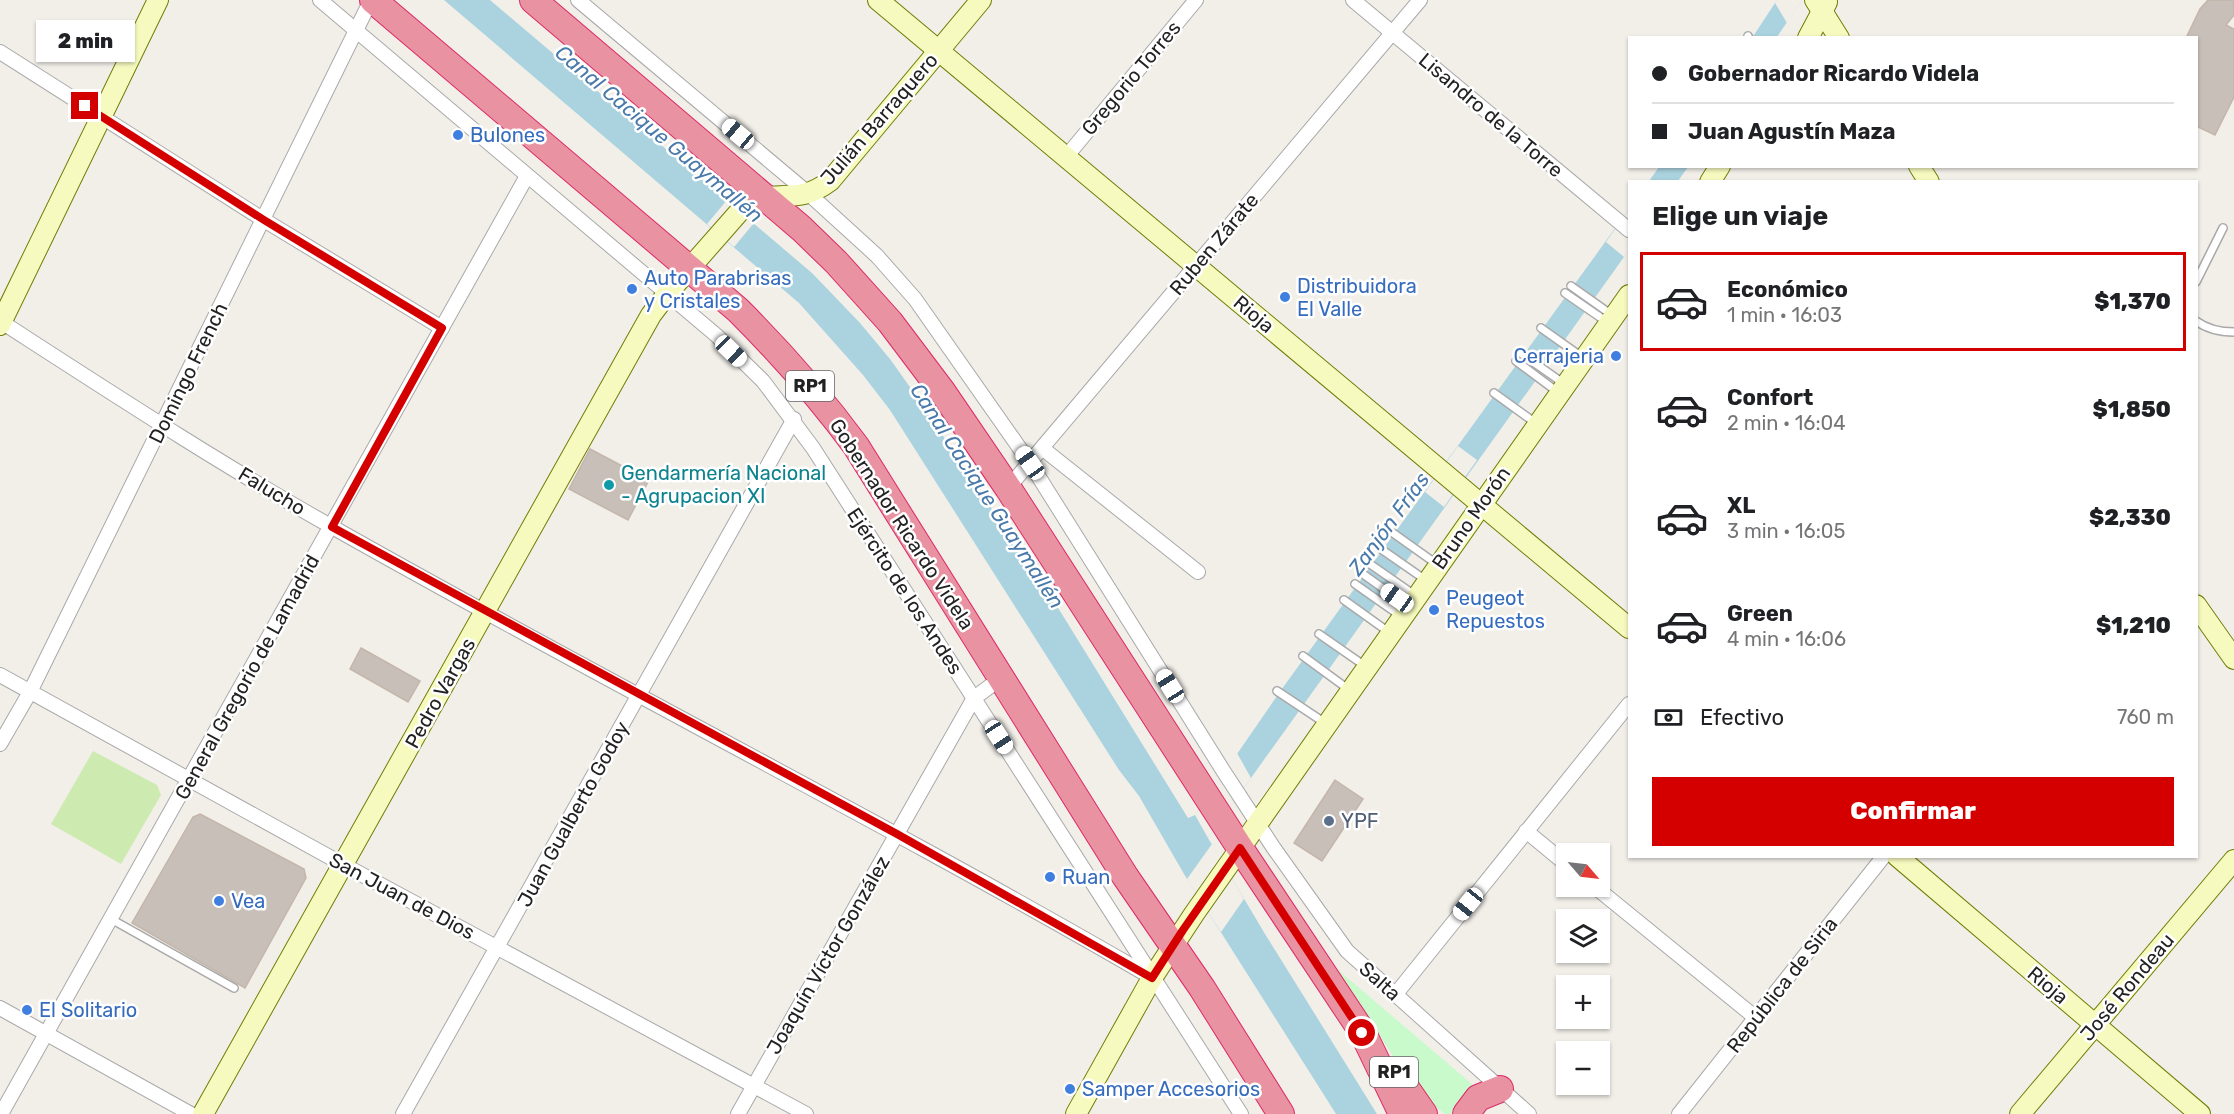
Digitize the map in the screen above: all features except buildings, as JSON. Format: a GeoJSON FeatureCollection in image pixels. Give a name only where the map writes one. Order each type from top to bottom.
{"type":"FeatureCollection","features":[{"type":"Feature","properties":{"kind":"highway","name":"Gobernador Ricardo Videla"},"geometry":{"type":"LineString","coordinates":[[372,0],[690,268],[762,333],[824,403],[856,446],[1125,876],[1250,1063],[1281,1114]]}},
{"type":"Feature","properties":{"kind":"highway","name":"RP1"},"geometry":{"type":"LineString","coordinates":[[536,1],[766,197],[836,262],[890,322],[942,391],[1008,488],[1208,796],[1222,819],[1233,858],[1424,1114]]}},
{"type":"Feature","properties":{"kind":"highway","name":"RP1"},"geometry":{"type":"LineString","coordinates":[[1362,1033],[1402,1114]]}},
{"type":"Feature","properties":{"kind":"highway","name":"Gobernador Ricardo Videla"},"geometry":{"type":"LineString","coordinates":[[1250,1063],[1297,1114]]}},
{"type":"Feature","properties":{"kind":"highway"},"geometry":{"type":"LineString","coordinates":[[1466,1114],[1478,1098],[1500,1089]]}},
{"type":"Feature","properties":{"kind":"street"},"geometry":{"type":"LineString","coordinates":[[0,323],[158,0]]}},
{"type":"Feature","properties":{"kind":"street","name":"Ejército de los Andes"},"geometry":{"type":"LineString","coordinates":[[320,0],[716,335],[763,381],[794,420],[1241,1114]]}},
{"type":"Feature","properties":{"kind":"street","name":"Domingo French"},"geometry":{"type":"LineString","coordinates":[[0,744],[30,692],[372,0]]}},
{"type":"Feature","properties":{"kind":"street","name":"Salta"},"geometry":{"type":"LineString","coordinates":[[578,0],[809,194],[877,256],[915,298],[1030,463],[1224,772],[1347,951],[1529,1114]]}},
{"type":"Feature","properties":{"kind":"street","name":"Rioja"},"geometry":{"type":"LineString","coordinates":[[878,0],[1628,627]]}},
{"type":"Feature","properties":{"kind":"street","name":"Julián Barraquero"},"geometry":{"type":"LineString","coordinates":[[730,223],[749,204],[766,197],[809,194],[830,181],[981,0]]}},
{"type":"Feature","properties":{"kind":"street","name":"Gregorio Torres"},"geometry":{"type":"LineString","coordinates":[[1066,157],[1197,0]]}},
{"type":"Feature","properties":{"kind":"street","name":"Lisandro de la Torre"},"geometry":{"type":"LineString","coordinates":[[1353,0],[1624,226]]}},
{"type":"Feature","properties":{"kind":"street","name":"Ruben Zárate"},"geometry":{"type":"LineString","coordinates":[[1008,488],[1420,0]]}},
{"type":"Feature","properties":{"kind":"street"},"geometry":{"type":"LineString","coordinates":[[1809,36],[1822,3]]}},
{"type":"Feature","properties":{"kind":"street"},"geometry":{"type":"LineString","coordinates":[[1822,3],[1838,36]]}},
{"type":"Feature","properties":{"kind":"street"},"geometry":{"type":"LineString","coordinates":[[0,52],[264,220],[442,328]]}},
{"type":"Feature","properties":{"kind":"street","name":"General Gregorio de Lamadrid"},"geometry":{"type":"LineString","coordinates":[[1,1114],[527,176]]}},
{"type":"Feature","properties":{"kind":"street","name":"Pedro Vargas"},"geometry":{"type":"LineString","coordinates":[[203,1114],[651,315],[730,223]]}},
{"type":"Feature","properties":{"kind":"street","name":"Bruno Morón"},"geometry":{"type":"LineString","coordinates":[[1076,1114],[1172,946],[1628,296]]}},
{"type":"Feature","properties":{"kind":"street","name":"Falucho"},"geometry":{"type":"LineString","coordinates":[[0,323],[332,527],[897,834],[1152,978]]}},
{"type":"Feature","properties":{"kind":"street","name":"Juan Gualberto Godoy"},"geometry":{"type":"LineString","coordinates":[[404,1114],[794,420]]}},
{"type":"Feature","properties":{"kind":"street"},"geometry":{"type":"LineString","coordinates":[[1042,448],[1198,572]]}},
{"type":"Feature","properties":{"kind":"street"},"geometry":{"type":"LineString","coordinates":[[2198,608],[2234,659]]}},
{"type":"Feature","properties":{"kind":"street","name":"San Juan de Dios"},"geometry":{"type":"LineString","coordinates":[[0,675],[344,865],[806,1114]]}},
{"type":"Feature","properties":{"kind":"street","name":"Joaquín Víctor González"},"geometry":{"type":"LineString","coordinates":[[738,1114],[974,698],[1000,679]]}},
{"type":"Feature","properties":{"kind":"street"},"geometry":{"type":"LineString","coordinates":[[1395,995],[1628,705]]}},
{"type":"Feature","properties":{"kind":"street"},"geometry":{"type":"LineString","coordinates":[[1526,831],[1556,856]]}},
{"type":"Feature","properties":{"kind":"street","name":"República de Siria"},"geometry":{"type":"LineString","coordinates":[[1679,1114],[1882,858]]}},
{"type":"Feature","properties":{"kind":"street","name":"Rioja"},"geometry":{"type":"LineString","coordinates":[[1899,858],[2200,1114]]}},
{"type":"Feature","properties":{"kind":"street","name":"José Rondeau"},"geometry":{"type":"LineString","coordinates":[[2020,1114],[2234,860]]}},
{"type":"Feature","properties":{"kind":"street"},"geometry":{"type":"LineString","coordinates":[[1608,897],[1756,1018]]}},
{"type":"Feature","properties":{"kind":"street"},"geometry":{"type":"LineString","coordinates":[[0,1008],[191,1114]]}},
{"type":"Feature","properties":{"kind":"lane"},"geometry":{"type":"LineString","coordinates":[[2198,278],[2223,228]]}},
{"type":"Feature","properties":{"kind":"lane"},"geometry":{"type":"LineString","coordinates":[[1572,287],[1592,301],[1611,320]]}},
{"type":"Feature","properties":{"kind":"lane"},"geometry":{"type":"LineString","coordinates":[[1567,294],[1587,308],[1611,320]]}},
{"type":"Feature","properties":{"kind":"lane"},"geometry":{"type":"LineString","coordinates":[[2198,322],[2204,327],[2234,332]]}},
{"type":"Feature","properties":{"kind":"lane"},"geometry":{"type":"LineString","coordinates":[[1542,328],[1584,358]]}},
{"type":"Feature","properties":{"kind":"lane"},"geometry":{"type":"LineString","coordinates":[[1523,355],[1542,369],[1562,389]]}},
{"type":"Feature","properties":{"kind":"lane"},"geometry":{"type":"LineString","coordinates":[[1517,362],[1562,389]]}},
{"type":"Feature","properties":{"kind":"lane"},"geometry":{"type":"LineString","coordinates":[[1495,394],[1537,424]]}},
{"type":"Feature","properties":{"kind":"lane"},"geometry":{"type":"LineString","coordinates":[[1394,534],[1415,549],[1418,593]]}},
{"type":"Feature","properties":{"kind":"lane"},"geometry":{"type":"LineString","coordinates":[[1382,550],[1404,565],[1418,593]]}},
{"type":"Feature","properties":{"kind":"lane"},"geometry":{"type":"LineString","coordinates":[[1371,565],[1418,593]]}},
{"type":"Feature","properties":{"kind":"lane"},"geometry":{"type":"LineString","coordinates":[[1364,574],[1385,590],[1418,593]]}},
{"type":"Feature","properties":{"kind":"lane"},"geometry":{"type":"LineString","coordinates":[[1357,585],[1378,600],[1418,593]]}},
{"type":"Feature","properties":{"kind":"lane"},"geometry":{"type":"LineString","coordinates":[[1345,601],[1390,633]]}},
{"type":"Feature","properties":{"kind":"lane"},"geometry":{"type":"LineString","coordinates":[[1320,634],[1367,667]]}},
{"type":"Feature","properties":{"kind":"lane"},"geometry":{"type":"LineString","coordinates":[[1304,657],[1350,690]]}},
{"type":"Feature","properties":{"kind":"lane"},"geometry":{"type":"LineString","coordinates":[[1278,692],[1327,725]]}},
{"type":"Feature","properties":{"kind":"lane"},"geometry":{"type":"LineString","coordinates":[[111,919],[234,988]]}},
{"type":"Feature","properties":{"kind":"green space"},"geometry":{"type":"Polygon","coordinates":[[[93,751],[157,785],[161,795],[121,864],[51,824],[93,751]]]}},
{"type":"Feature","properties":{"kind":"green space"},"geometry":{"type":"Polygon","coordinates":[[[1337,969],[1473,1085],[1450,1114],[1445,1114],[1416,1092],[1337,969]]]}},
{"type":"Feature","properties":{"kind":"water"},"geometry":{"type":"Polygon","coordinates":[[[444,0],[490,0],[812,273],[860,323],[917,397],[1060,611],[1188,818],[1195,815],[1279,693],[1628,210],[1628,251],[1208,838],[1377,1114],[1336,1114],[1184,874],[1139,796],[1119,770],[890,410],[863,375],[799,303],[444,0]]]}},
{"type":"Feature","properties":{"kind":"water"},"geometry":{"type":"Polygon","coordinates":[[[1777,0],[1802,0],[1778,36],[1753,36],[1777,0]]]}},
{"type":"Feature","properties":{"kind":"water"},"geometry":{"type":"Polygon","coordinates":[[[1658,168],[1687,168],[1679,180],[1650,180],[1658,168]]]}},
{"type":"Feature","properties":{"kind":"pier"},"geometry":{"type":"Polygon","coordinates":[[[1777,0],[1802,0],[1787,23],[1775,3],[1777,0]]]}},
{"type":"Feature","properties":{"kind":"pier"},"geometry":{"type":"Polygon","coordinates":[[[727,200],[754,223],[734,247],[707,224],[727,200]]]}},
{"type":"Feature","properties":{"kind":"pier"},"geometry":{"type":"Polygon","coordinates":[[[1628,210],[1628,251],[1624,257],[1606,242],[1628,210]]]}},
{"type":"Feature","properties":{"kind":"pier"},"geometry":{"type":"Polygon","coordinates":[[[1458,446],[1477,460],[1444,507],[1425,492],[1458,446]]]}},
{"type":"Feature","properties":{"kind":"pier"},"geometry":{"type":"Polygon","coordinates":[[[1237,753],[1251,778],[1208,838],[1195,815],[1237,753]]]}},
{"type":"Feature","properties":{"kind":"pier"},"geometry":{"type":"Polygon","coordinates":[[[1212,844],[1244,899],[1221,932],[1187,879],[1212,844]]]}},
{"type":"Feature","properties":{"kind":"place","name":"Bulones"},"geometry":{"type":"Point","coordinates":[458,135]}},
{"type":"Feature","properties":{"kind":"place","name":"Auto Parabrisas y Cristales"},"geometry":{"type":"Point","coordinates":[632,289]}},
{"type":"Feature","properties":{"kind":"place","name":"Distribuidora El Valle"},"geometry":{"type":"Point","coordinates":[1285,297]}},
{"type":"Feature","properties":{"kind":"place","name":"Cerrajeria"},"geometry":{"type":"Point","coordinates":[1616,356]}},
{"type":"Feature","properties":{"kind":"place","name":"Gendarmería Nacional - Agrupacion XI"},"geometry":{"type":"Point","coordinates":[609,485]}},
{"type":"Feature","properties":{"kind":"place","name":"Peugeot Repuestos"},"geometry":{"type":"Point","coordinates":[1434,610]}},
{"type":"Feature","properties":{"kind":"place","name":"YPF"},"geometry":{"type":"Point","coordinates":[1329,821]}},
{"type":"Feature","properties":{"kind":"place","name":"Ruan"},"geometry":{"type":"Point","coordinates":[1050,877]}},
{"type":"Feature","properties":{"kind":"place","name":"Vea"},"geometry":{"type":"Point","coordinates":[219,901]}},
{"type":"Feature","properties":{"kind":"place","name":"El Solitario"},"geometry":{"type":"Point","coordinates":[27,1010]}},
{"type":"Feature","properties":{"kind":"place","name":"Samper Accesorios"},"geometry":{"type":"Point","coordinates":[1070,1089]}},
{"type":"Feature","properties":{"kind":"route"},"geometry":{"type":"LineString","coordinates":[[85,106],[264,220],[442,328],[332,527],[897,834],[1152,978],[1240,848],[1362,1033]]}},
{"type":"Feature","properties":{"kind":"water label","name":"Canal Cacique Guaymallén"},"geometry":{"type":"Point","coordinates":[659,134]}},
{"type":"Feature","properties":{"kind":"water label","name":"Canal Cacique Guaymallén"},"geometry":{"type":"Point","coordinates":[987,496]}},
{"type":"Feature","properties":{"kind":"water label","name":"Zanjón Frías"},"geometry":{"type":"Point","coordinates":[1389,524]}}]}
